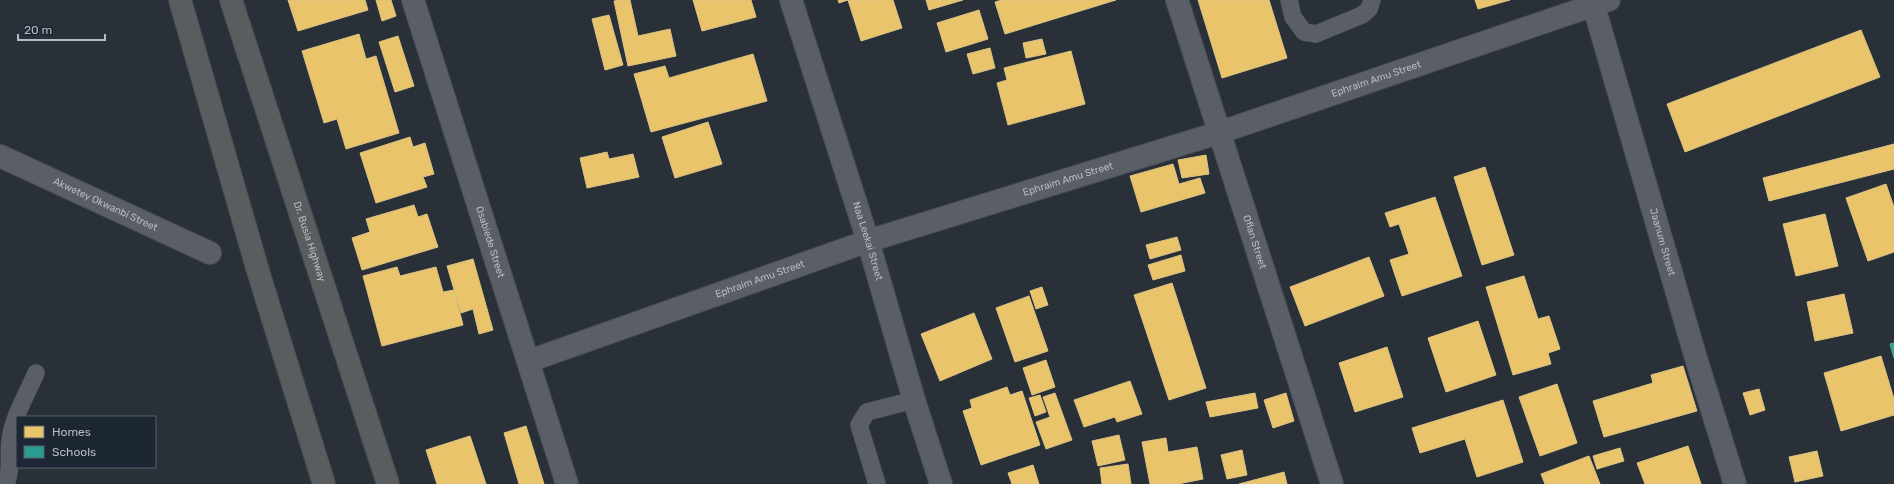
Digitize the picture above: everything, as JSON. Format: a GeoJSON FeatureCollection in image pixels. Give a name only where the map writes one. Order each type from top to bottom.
{"type":"FeatureCollection","features":[{"type":"Feature","properties":{"kind":"highway"},"geometry":{"type":"LineString","coordinates":[[180,0],[258,271],[324,484]]}},
{"type":"Feature","properties":{"kind":"highway","name":"Dr. Busia Highway"},"geometry":{"type":"LineString","coordinates":[[232,0],[388,484]]}},
{"type":"Feature","properties":{"kind":"street","name":"Osabiede Street"},"geometry":{"type":"LineString","coordinates":[[413,0],[567,484]]}},
{"type":"Feature","properties":{"kind":"street","name":"Naa Leekai Street"},"geometry":{"type":"LineString","coordinates":[[791,0],[868,241],[914,400],[941,484]]}},
{"type":"Feature","properties":{"kind":"street","name":"Oflan Street"},"geometry":{"type":"LineString","coordinates":[[1177,0],[1218,133],[1332,484]]}},
{"type":"Feature","properties":{"kind":"street","name":"Ephraim Amu Street"},"geometry":{"type":"LineString","coordinates":[[528,361],[868,241],[1218,133],[1598,2]]}},
{"type":"Feature","properties":{"kind":"street","name":"Jaanum Street"},"geometry":{"type":"LineString","coordinates":[[1598,2],[1695,355],[1735,484]]}},
{"type":"Feature","properties":{"kind":"street","name":"Akwetey Okwanbi Street"},"geometry":{"type":"LineString","coordinates":[[0,156],[210,253]]}},
{"type":"Feature","properties":{"kind":"lane"},"geometry":{"type":"LineString","coordinates":[[1289,0],[1293,17],[1304,32],[1316,34],[1362,14],[1369,8],[1372,0]]}},
{"type":"Feature","properties":{"kind":"lane"},"geometry":{"type":"LineString","coordinates":[[17,416],[36,373]]}},
{"type":"Feature","properties":{"kind":"lane"},"geometry":{"type":"LineString","coordinates":[[877,484],[859,425],[867,412],[914,400]]}},
{"type":"Feature","properties":{"kind":"lane"},"geometry":{"type":"LineString","coordinates":[[6,484],[9,478],[10,440],[16,418]]}},
{"type":"Feature","properties":{"kind":"building: Homes"},"geometry":{"type":"Polygon","coordinates":[[[288,0],[365,0],[368,10],[298,31],[288,0]]]}},
{"type":"Feature","properties":{"kind":"building: Homes"},"geometry":{"type":"Polygon","coordinates":[[[376,0],[391,0],[396,16],[382,21],[376,0]]]}},
{"type":"Feature","properties":{"kind":"building: Homes"},"geometry":{"type":"Polygon","coordinates":[[[630,0],[638,36],[670,29],[676,56],[628,66],[614,1],[630,0]]]}},
{"type":"Feature","properties":{"kind":"building: Homes"},"geometry":{"type":"Polygon","coordinates":[[[693,0],[751,0],[756,17],[702,31],[693,0]]]}},
{"type":"Feature","properties":{"kind":"building: Homes"},"geometry":{"type":"Polygon","coordinates":[[[838,0],[848,0],[839,3],[838,0]]]}},
{"type":"Feature","properties":{"kind":"building: Homes"},"geometry":{"type":"Polygon","coordinates":[[[848,0],[893,0],[902,28],[861,41],[848,0]]]}},
{"type":"Feature","properties":{"kind":"building: Homes"},"geometry":{"type":"Polygon","coordinates":[[[926,0],[963,0],[929,10],[926,0]]]}},
{"type":"Feature","properties":{"kind":"building: Homes"},"geometry":{"type":"Polygon","coordinates":[[[1002,0],[1116,0],[1005,34],[995,2],[1002,0]]]}},
{"type":"Feature","properties":{"kind":"building: Homes"},"geometry":{"type":"Polygon","coordinates":[[[1198,0],[1269,0],[1287,58],[1222,78],[1198,0]]]}},
{"type":"Feature","properties":{"kind":"building: Homes"},"geometry":{"type":"Polygon","coordinates":[[[1475,0],[1510,0],[1478,9],[1475,0]]]}},
{"type":"Feature","properties":{"kind":"building: Homes"},"geometry":{"type":"Polygon","coordinates":[[[979,10],[988,39],[946,52],[937,23],[979,10]]]}},
{"type":"Feature","properties":{"kind":"building: Homes"},"geometry":{"type":"Polygon","coordinates":[[[609,15],[623,65],[605,70],[592,19],[609,15]]]}},
{"type":"Feature","properties":{"kind":"building: Homes"},"geometry":{"type":"Polygon","coordinates":[[[1861,30],[1880,77],[1685,152],[1667,104],[1861,30]]]}},
{"type":"Feature","properties":{"kind":"building: Homes"},"geometry":{"type":"Polygon","coordinates":[[[359,34],[366,59],[376,56],[399,133],[346,149],[337,119],[324,123],[302,51],[359,34]]]}},
{"type":"Feature","properties":{"kind":"building: Homes"},"geometry":{"type":"Polygon","coordinates":[[[398,36],[414,86],[395,92],[379,42],[398,36]]]}},
{"type":"Feature","properties":{"kind":"building: Homes"},"geometry":{"type":"Polygon","coordinates":[[[1042,39],[1046,54],[1026,58],[1023,43],[1042,39]]]}},
{"type":"Feature","properties":{"kind":"building: Homes"},"geometry":{"type":"Polygon","coordinates":[[[990,48],[995,68],[973,74],[967,54],[990,48]]]}},
{"type":"Feature","properties":{"kind":"building: Homes"},"geometry":{"type":"Polygon","coordinates":[[[1071,51],[1085,104],[1008,125],[997,83],[1007,80],[1004,68],[1071,51]]]}},
{"type":"Feature","properties":{"kind":"building: Homes"},"geometry":{"type":"Polygon","coordinates":[[[753,54],[767,101],[651,132],[634,74],[665,66],[669,78],[753,54]]]}},
{"type":"Feature","properties":{"kind":"building: Homes"},"geometry":{"type":"Polygon","coordinates":[[[708,122],[722,164],[675,178],[662,137],[708,122]]]}},
{"type":"Feature","properties":{"kind":"building: Homes"},"geometry":{"type":"Polygon","coordinates":[[[410,137],[413,147],[425,143],[434,174],[423,177],[427,187],[376,203],[360,153],[410,137]]]}},
{"type":"Feature","properties":{"kind":"building: Homes"},"geometry":{"type":"Polygon","coordinates":[[[1894,144],[1894,169],[1769,201],[1763,178],[1894,144]]]}},
{"type":"Feature","properties":{"kind":"building: Homes"},"geometry":{"type":"Polygon","coordinates":[[[607,152],[609,159],[633,154],[639,177],[587,188],[580,158],[607,152]]]}},
{"type":"Feature","properties":{"kind":"building: Homes"},"geometry":{"type":"Polygon","coordinates":[[[1206,155],[1209,174],[1182,178],[1178,160],[1206,155]]]}},
{"type":"Feature","properties":{"kind":"building: Homes"},"geometry":{"type":"Polygon","coordinates":[[[1173,164],[1179,184],[1200,178],[1205,193],[1141,212],[1130,176],[1173,164]]]}},
{"type":"Feature","properties":{"kind":"building: Homes"},"geometry":{"type":"Polygon","coordinates":[[[1485,167],[1514,255],[1482,265],[1454,177],[1485,167]]]}},
{"type":"Feature","properties":{"kind":"building: Homes"},"geometry":{"type":"Polygon","coordinates":[[[1886,184],[1894,207],[1894,252],[1868,261],[1846,198],[1886,184]]]}},
{"type":"Feature","properties":{"kind":"building: Homes"},"geometry":{"type":"Polygon","coordinates":[[[1435,197],[1462,276],[1402,296],[1390,260],[1409,254],[1399,224],[1390,227],[1385,213],[1435,197]]]}},
{"type":"Feature","properties":{"kind":"building: Homes"},"geometry":{"type":"Polygon","coordinates":[[[414,205],[418,217],[427,214],[438,247],[362,270],[352,238],[370,232],[366,219],[414,205]]]}},
{"type":"Feature","properties":{"kind":"building: Homes"},"geometry":{"type":"Polygon","coordinates":[[[1825,214],[1838,266],[1796,276],[1783,224],[1825,214]]]}},
{"type":"Feature","properties":{"kind":"building: Homes"},"geometry":{"type":"Polygon","coordinates":[[[1177,237],[1181,250],[1150,259],[1146,245],[1177,237]]]}},
{"type":"Feature","properties":{"kind":"building: Homes"},"geometry":{"type":"Polygon","coordinates":[[[1181,255],[1185,271],[1153,280],[1148,265],[1181,255]]]}},
{"type":"Feature","properties":{"kind":"building: Homes"},"geometry":{"type":"Polygon","coordinates":[[[1369,257],[1384,296],[1305,326],[1290,287],[1369,257]]]}},
{"type":"Feature","properties":{"kind":"building: Homes"},"geometry":{"type":"Polygon","coordinates":[[[473,259],[493,330],[479,334],[473,309],[461,313],[447,266],[473,259]]]}},
{"type":"Feature","properties":{"kind":"building: Homes"},"geometry":{"type":"Polygon","coordinates":[[[397,267],[400,276],[436,267],[443,292],[454,290],[463,325],[382,346],[363,276],[397,267]]]}},
{"type":"Feature","properties":{"kind":"building: Homes"},"geometry":{"type":"Polygon","coordinates":[[[1524,276],[1538,319],[1549,316],[1560,349],[1548,353],[1551,364],[1513,375],[1486,287],[1524,276]]]}},
{"type":"Feature","properties":{"kind":"building: Homes"},"geometry":{"type":"Polygon","coordinates":[[[1172,283],[1206,388],[1169,400],[1134,295],[1172,283]]]}},
{"type":"Feature","properties":{"kind":"building: Homes"},"geometry":{"type":"Polygon","coordinates":[[[1042,287],[1048,305],[1036,309],[1030,291],[1042,287]]]}},
{"type":"Feature","properties":{"kind":"building: Homes"},"geometry":{"type":"Polygon","coordinates":[[[1844,294],[1853,333],[1815,341],[1807,302],[1844,294]]]}},
{"type":"Feature","properties":{"kind":"building: Homes"},"geometry":{"type":"Polygon","coordinates":[[[1029,296],[1048,351],[1015,362],[996,308],[1029,296]]]}},
{"type":"Feature","properties":{"kind":"building: Homes"},"geometry":{"type":"Polygon","coordinates":[[[974,313],[992,359],[940,381],[921,334],[974,313]]]}},
{"type":"Feature","properties":{"kind":"building: Homes"},"geometry":{"type":"Polygon","coordinates":[[[1478,321],[1496,375],[1446,392],[1428,338],[1478,321]]]}},
{"type":"Feature","properties":{"kind":"building: Homes"},"geometry":{"type":"Polygon","coordinates":[[[1387,347],[1403,397],[1355,412],[1339,363],[1387,347]]]}},
{"type":"Feature","properties":{"kind":"building: Homes"},"geometry":{"type":"Polygon","coordinates":[[[1881,356],[1894,399],[1894,415],[1841,431],[1824,373],[1881,356]]]}},
{"type":"Feature","properties":{"kind":"building: Homes"},"geometry":{"type":"Polygon","coordinates":[[[1046,360],[1055,387],[1032,395],[1023,368],[1046,360]]]}},
{"type":"Feature","properties":{"kind":"building: Homes"},"geometry":{"type":"Polygon","coordinates":[[[1683,366],[1697,411],[1604,437],[1593,401],[1653,383],[1651,375],[1683,366]]]}},
{"type":"Feature","properties":{"kind":"building: Homes"},"geometry":{"type":"Polygon","coordinates":[[[1130,381],[1142,414],[1117,422],[1115,417],[1084,427],[1074,400],[1130,381]]]}},
{"type":"Feature","properties":{"kind":"building: Homes"},"geometry":{"type":"Polygon","coordinates":[[[1557,384],[1577,443],[1540,456],[1519,397],[1557,384]]]}},
{"type":"Feature","properties":{"kind":"building: Homes"},"geometry":{"type":"Polygon","coordinates":[[[1007,387],[1010,395],[1022,391],[1040,445],[981,465],[963,411],[972,408],[970,400],[1007,387]]]}},
{"type":"Feature","properties":{"kind":"building: Homes"},"geometry":{"type":"Polygon","coordinates":[[[1759,389],[1765,410],[1750,415],[1743,393],[1759,389]]]}},
{"type":"Feature","properties":{"kind":"building: Homes"},"geometry":{"type":"Polygon","coordinates":[[[1055,393],[1072,440],[1046,449],[1036,422],[1050,417],[1043,397],[1055,393]]]}},
{"type":"Feature","properties":{"kind":"building: Homes"},"geometry":{"type":"Polygon","coordinates":[[[1255,393],[1258,408],[1210,417],[1206,402],[1255,393]]]}},
{"type":"Feature","properties":{"kind":"building: Homes"},"geometry":{"type":"Polygon","coordinates":[[[1286,393],[1294,421],[1273,428],[1264,400],[1286,393]]]}},
{"type":"Feature","properties":{"kind":"building: Homes"},"geometry":{"type":"Polygon","coordinates":[[[1040,395],[1046,412],[1035,416],[1029,398],[1040,395]]]}},
{"type":"Feature","properties":{"kind":"building: Homes"},"geometry":{"type":"Polygon","coordinates":[[[1503,400],[1523,462],[1477,477],[1465,439],[1420,453],[1412,428],[1503,400]]]}},
{"type":"Feature","properties":{"kind":"building: Homes"},"geometry":{"type":"Polygon","coordinates":[[[526,426],[544,484],[519,484],[504,433],[526,426]]]}},
{"type":"Feature","properties":{"kind":"building: Homes"},"geometry":{"type":"Polygon","coordinates":[[[1119,435],[1125,460],[1098,466],[1092,441],[1119,435]]]}},
{"type":"Feature","properties":{"kind":"building: Homes"},"geometry":{"type":"Polygon","coordinates":[[[470,436],[486,484],[437,484],[426,450],[470,436]]]}},
{"type":"Feature","properties":{"kind":"building: Homes"},"geometry":{"type":"Polygon","coordinates":[[[1166,438],[1168,452],[1197,447],[1203,479],[1178,484],[1150,484],[1142,442],[1166,438]]]}},
{"type":"Feature","properties":{"kind":"building: Homes"},"geometry":{"type":"Polygon","coordinates":[[[1688,446],[1701,484],[1645,484],[1637,463],[1688,446]]]}},
{"type":"Feature","properties":{"kind":"building: Homes"},"geometry":{"type":"Polygon","coordinates":[[[1620,448],[1624,461],[1597,469],[1593,456],[1620,448]]]}},
{"type":"Feature","properties":{"kind":"building: Homes"},"geometry":{"type":"Polygon","coordinates":[[[1242,450],[1247,475],[1227,479],[1221,455],[1242,450]]]}},
{"type":"Feature","properties":{"kind":"building: Homes"},"geometry":{"type":"Polygon","coordinates":[[[1817,451],[1823,476],[1795,482],[1789,457],[1817,451]]]}},
{"type":"Feature","properties":{"kind":"building: Homes"},"geometry":{"type":"Polygon","coordinates":[[[1589,456],[1600,484],[1545,484],[1541,474],[1589,456]]]}},
{"type":"Feature","properties":{"kind":"building: Homes"},"geometry":{"type":"Polygon","coordinates":[[[1128,464],[1131,484],[1102,484],[1100,468],[1128,464]]]}},
{"type":"Feature","properties":{"kind":"building: Homes"},"geometry":{"type":"Polygon","coordinates":[[[1033,465],[1039,484],[1012,484],[1008,473],[1033,465]]]}},
{"type":"Feature","properties":{"kind":"building: Homes"},"geometry":{"type":"Polygon","coordinates":[[[1284,472],[1287,484],[1239,484],[1284,472]]]}},
{"type":"Feature","properties":{"kind":"building: Schools"},"geometry":{"type":"Polygon","coordinates":[[[1894,343],[1894,358],[1890,344],[1894,343]]]}}]}
